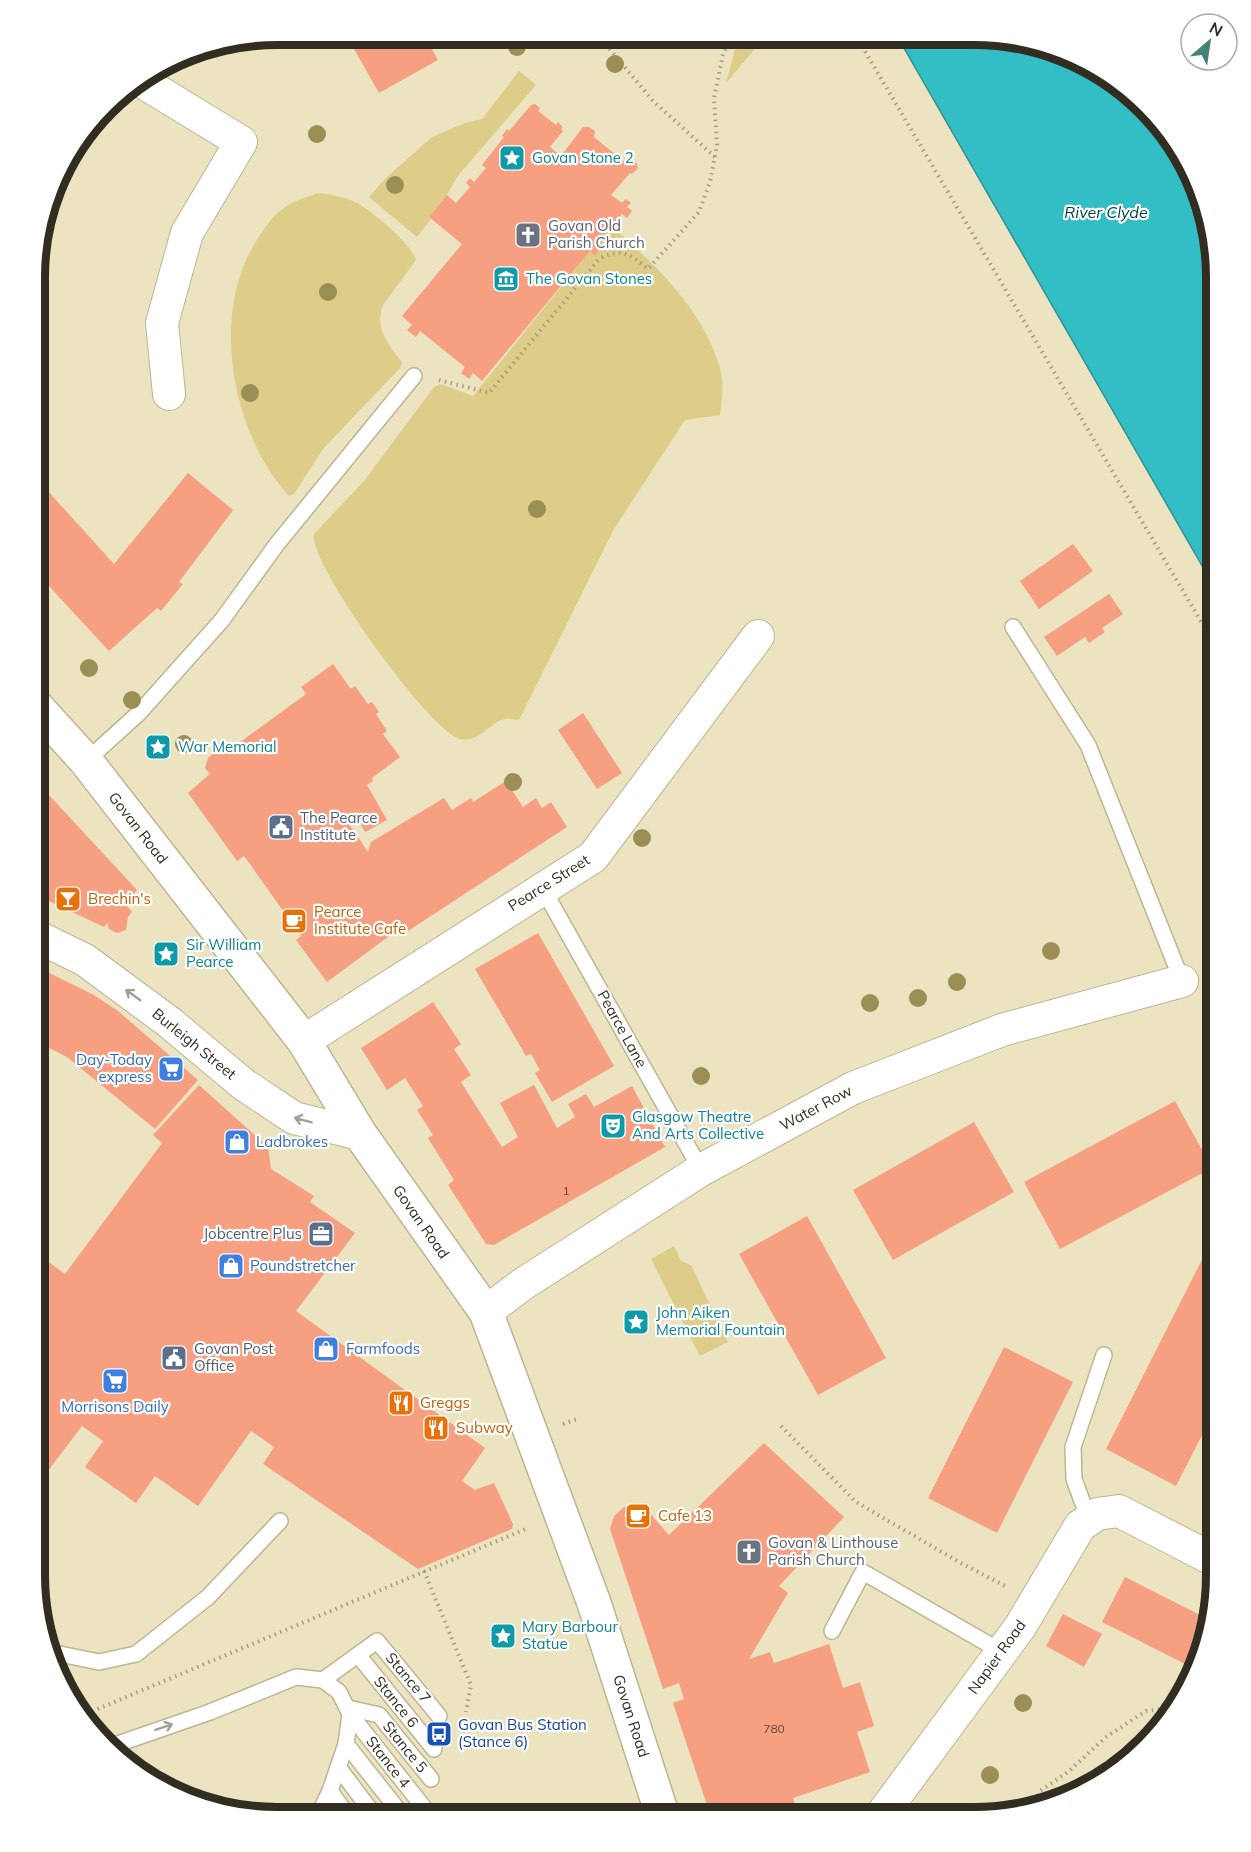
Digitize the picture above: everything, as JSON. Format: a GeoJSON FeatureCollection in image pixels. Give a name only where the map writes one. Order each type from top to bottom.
{"type":"FeatureCollection","features":[{"type":"Feature","properties":{"kind":"street"},"geometry":{"type":"LineString","coordinates":[[147,85],[241,142],[187,234],[162,323],[169,394]]}},
{"type":"Feature","properties":{"kind":"street","name":"Pearce Street"},"geometry":{"type":"LineString","coordinates":[[304,1041],[542,887],[593,857],[758,636]]}},
{"type":"Feature","properties":{"kind":"street","name":"Govan Road"},"geometry":{"type":"LineString","coordinates":[[45,716],[86,761],[304,1041],[360,1134],[486,1312],[594,1603],[660,1807]]}},
{"type":"Feature","properties":{"kind":"street","name":"Burleigh Street"},"geometry":{"type":"LineString","coordinates":[[45,940],[85,960],[170,1022],[243,1084],[294,1118],[360,1134]]}},
{"type":"Feature","properties":{"kind":"street","name":"Water Row"},"geometry":{"type":"LineString","coordinates":[[486,1312],[523,1284],[701,1170],[853,1088],[1002,1030],[1182,981]]}},
{"type":"Feature","properties":{"kind":"street"},"geometry":{"type":"LineString","coordinates":[[1089,1520],[1097,1514],[1119,1511],[1206,1556]]}},
{"type":"Feature","properties":{"kind":"street","name":"Napier Road"},"geometry":{"type":"LineString","coordinates":[[887,1807],[1002,1652],[1080,1526],[1089,1520]]}},
{"type":"Feature","properties":{"kind":"lane"},"geometry":{"type":"LineString","coordinates":[[86,761],[139,713],[222,620],[277,544],[414,376]]}},
{"type":"Feature","properties":{"kind":"lane"},"geometry":{"type":"LineString","coordinates":[[1013,627],[1088,745],[1182,981]]}},
{"type":"Feature","properties":{"kind":"lane","name":"Pearce Lane"},"geometry":{"type":"LineString","coordinates":[[542,887],[701,1170]]}},
{"type":"Feature","properties":{"kind":"lane"},"geometry":{"type":"LineString","coordinates":[[1089,1520],[1074,1479],[1073,1446],[1104,1354]]}},
{"type":"Feature","properties":{"kind":"lane"},"geometry":{"type":"LineString","coordinates":[[59,1654],[99,1662],[136,1654],[208,1597],[280,1521]]}},
{"type":"Feature","properties":{"kind":"lane"},"geometry":{"type":"LineString","coordinates":[[832,1630],[863,1572],[1002,1652]]}},
{"type":"Feature","properties":{"kind":"lane","name":"Stance 7"},"geometry":{"type":"LineString","coordinates":[[358,1655],[377,1641],[439,1716]]}},
{"type":"Feature","properties":{"kind":"lane"},"geometry":{"type":"LineString","coordinates":[[118,1744],[210,1712],[296,1677],[323,1680],[358,1655]]}},
{"type":"Feature","properties":{"kind":"lane","name":"Stance 6"},"geometry":{"type":"LineString","coordinates":[[358,1655],[435,1749]]}},
{"type":"Feature","properties":{"kind":"lane","name":"Stance 4"},"geometry":{"type":"LineString","coordinates":[[323,1680],[339,1692],[349,1711],[423,1807]]}},
{"type":"Feature","properties":{"kind":"lane"},"geometry":{"type":"LineString","coordinates":[[322,1807],[346,1744],[349,1711]]}},
{"type":"Feature","properties":{"kind":"lane","name":"Stance 5"},"geometry":{"type":"LineString","coordinates":[[349,1711],[379,1714],[431,1779]]}},
{"type":"Feature","properties":{"kind":"lane"},"geometry":{"type":"LineString","coordinates":[[346,1744],[396,1807]]}},
{"type":"Feature","properties":{"kind":"lane"},"geometry":{"type":"LineString","coordinates":[[338,1767],[368,1807]]}},
{"type":"Feature","properties":{"kind":"lane"},"geometry":{"type":"LineString","coordinates":[[330,1791],[342,1807]]}},
{"type":"Feature","properties":{"kind":"path"},"geometry":{"type":"LineString","coordinates":[[606,45],[652,101],[715,157]]}},
{"type":"Feature","properties":{"kind":"path"},"geometry":{"type":"LineString","coordinates":[[414,376],[489,393],[599,259],[612,252],[627,254],[648,269],[699,212],[710,182],[717,145],[714,98],[723,54],[728,45]]}},
{"type":"Feature","properties":{"kind":"path"},"geometry":{"type":"LineString","coordinates":[[861,45],[1206,630]]}},
{"type":"Feature","properties":{"kind":"path"},"geometry":{"type":"LineString","coordinates":[[781,1426],[856,1502],[959,1562],[1035,1601]]}},
{"type":"Feature","properties":{"kind":"path"},"geometry":{"type":"LineString","coordinates":[[90,1712],[514,1534]]}},
{"type":"Feature","properties":{"kind":"path"},"geometry":{"type":"LineString","coordinates":[[424,1571],[471,1685]]}},
{"type":"Feature","properties":{"kind":"path"},"geometry":{"type":"LineString","coordinates":[[1036,1798],[1040,1791],[1068,1772],[1106,1737],[1146,1711],[1163,1709]]}},
{"type":"Feature","properties":{"kind":"shaded area"},"geometry":{"type":"Polygon","coordinates":[[[736,45],[758,45],[726,83],[736,45]]]}},
{"type":"Feature","properties":{"kind":"shaded area"},"geometry":{"type":"Polygon","coordinates":[[[519,71],[536,85],[457,177],[417,237],[369,197],[387,177],[432,137],[465,123],[482,119],[519,71]]]}},
{"type":"Feature","properties":{"kind":"shaded area"},"geometry":{"type":"Polygon","coordinates":[[[318,193],[359,204],[400,237],[416,260],[383,305],[381,314],[380,322],[384,336],[402,363],[400,368],[323,449],[294,494],[289,496],[269,470],[253,440],[241,408],[234,373],[231,338],[233,304],[241,272],[255,243],[268,224],[279,211],[300,199],[318,193]]]}},
{"type":"Feature","properties":{"kind":"shaded area"},"geometry":{"type":"Polygon","coordinates":[[[612,226],[661,273],[690,308],[702,327],[720,368],[722,391],[720,415],[685,420],[614,529],[519,720],[505,719],[478,736],[467,740],[460,739],[445,729],[424,708],[374,645],[330,577],[317,551],[314,534],[364,481],[434,387],[441,384],[473,396],[590,251],[595,255],[599,251],[595,246],[612,226]]]}},
{"type":"Feature","properties":{"kind":"shaded area"},"geometry":{"type":"Polygon","coordinates":[[[674,1246],[681,1261],[691,1265],[728,1342],[700,1356],[651,1259],[674,1246]]]}},
{"type":"Feature","properties":{"kind":"water","name":"River Clyde"},"geometry":{"type":"Polygon","coordinates":[[[902,45],[989,45],[1019,49],[1063,63],[1103,84],[1127,103],[1158,136],[1175,161],[1194,203],[1202,232],[1206,262],[1206,573],[902,45]]]}},
{"type":"Feature","properties":{"kind":"building"},"geometry":{"type":"Polygon","coordinates":[[[352,45],[430,45],[438,60],[379,93],[352,45]]]}},
{"type":"Feature","properties":{"kind":"building","name":"Govan Old Parish Church"},"geometry":{"type":"Polygon","coordinates":[[[535,104],[540,108],[538,111],[556,125],[558,122],[563,127],[561,129],[563,131],[550,147],[561,156],[583,127],[589,127],[595,131],[594,137],[623,161],[631,157],[636,162],[638,168],[632,174],[630,173],[611,195],[622,203],[626,199],[631,203],[627,207],[632,211],[627,218],[622,214],[595,246],[599,250],[595,256],[590,251],[482,381],[473,373],[469,379],[461,373],[465,367],[420,331],[416,337],[407,330],[412,325],[402,316],[462,244],[429,217],[447,195],[456,203],[470,187],[466,183],[470,178],[474,182],[486,168],[482,165],[504,137],[502,136],[507,129],[509,131],[531,105],[535,104]]]}},
{"type":"Feature","properties":{"kind":"building"},"geometry":{"type":"Polygon","coordinates":[[[90,140],[59,197],[76,161],[90,140]]]}},
{"type":"Feature","properties":{"kind":"building"},"geometry":{"type":"Polygon","coordinates":[[[188,473],[233,510],[179,582],[183,584],[161,611],[157,608],[109,651],[45,582],[45,488],[114,564],[188,473]]]}},
{"type":"Feature","properties":{"kind":"building"},"geometry":{"type":"Polygon","coordinates":[[[1073,544],[1093,571],[1039,609],[1020,581],[1073,544]]]}},
{"type":"Feature","properties":{"kind":"building"},"geometry":{"type":"Polygon","coordinates":[[[1109,594],[1123,614],[1102,628],[1105,632],[1089,643],[1085,637],[1057,656],[1044,637],[1109,594]]]}},
{"type":"Feature","properties":{"kind":"building","name":"The Pearce Institute"},"geometry":{"type":"Polygon","coordinates":[[[333,664],[351,689],[355,686],[368,704],[372,702],[379,712],[376,714],[387,731],[383,734],[400,757],[372,778],[373,781],[367,785],[387,820],[365,832],[356,815],[347,821],[368,852],[371,842],[444,798],[452,810],[471,798],[473,802],[506,781],[523,807],[536,798],[542,808],[551,802],[567,827],[408,931],[404,925],[327,982],[296,940],[301,936],[244,856],[237,861],[188,793],[210,774],[205,768],[208,758],[215,752],[225,753],[306,694],[301,687],[333,664]]]}},
{"type":"Feature","properties":{"kind":"building"},"geometry":{"type":"Polygon","coordinates":[[[583,713],[622,773],[597,789],[558,730],[583,713]]]}},
{"type":"Feature","properties":{"kind":"building"},"geometry":{"type":"Polygon","coordinates":[[[45,791],[137,890],[125,904],[132,912],[128,917],[126,930],[117,933],[109,929],[107,923],[104,927],[45,899],[45,791]]]}},
{"type":"Feature","properties":{"kind":"building"},"geometry":{"type":"Polygon","coordinates":[[[538,933],[614,1066],[552,1102],[535,1073],[540,1070],[531,1054],[526,1056],[475,969],[538,933]]]}},
{"type":"Feature","properties":{"kind":"building"},"geometry":{"type":"Polygon","coordinates":[[[45,971],[94,995],[118,1011],[198,1080],[155,1129],[67,1057],[45,1046],[45,971]]]}},
{"type":"Feature","properties":{"kind":"building"},"geometry":{"type":"Polygon","coordinates":[[[433,1002],[461,1044],[454,1049],[471,1075],[461,1082],[502,1147],[518,1137],[500,1103],[534,1085],[557,1128],[575,1117],[568,1104],[586,1094],[594,1107],[632,1086],[665,1147],[494,1245],[486,1244],[448,1185],[454,1180],[428,1138],[433,1135],[417,1110],[423,1106],[405,1078],[387,1090],[361,1048],[433,1002]]]}},
{"type":"Feature","properties":{"kind":"building"},"geometry":{"type":"Polygon","coordinates":[[[199,1085],[268,1147],[271,1169],[314,1196],[310,1202],[355,1233],[296,1311],[485,1448],[462,1481],[475,1490],[494,1483],[513,1524],[512,1529],[418,1569],[263,1464],[274,1447],[251,1431],[198,1506],[155,1476],[136,1503],[85,1467],[103,1441],[82,1426],[45,1475],[45,1259],[65,1274],[162,1143],[153,1135],[199,1085]]]}},
{"type":"Feature","properties":{"kind":"building"},"geometry":{"type":"Polygon","coordinates":[[[1175,1101],[1206,1157],[1206,1171],[1060,1249],[1024,1182],[1175,1101]]]}},
{"type":"Feature","properties":{"kind":"building"},"geometry":{"type":"Polygon","coordinates":[[[974,1122],[1014,1192],[893,1260],[853,1190],[974,1122]]]}},
{"type":"Feature","properties":{"kind":"building"},"geometry":{"type":"Polygon","coordinates":[[[807,1216],[886,1358],[818,1395],[739,1254],[807,1216]]]}},
{"type":"Feature","properties":{"kind":"building"},"geometry":{"type":"Polygon","coordinates":[[[1206,1252],[1206,1428],[1176,1486],[1106,1449],[1206,1252]]]}},
{"type":"Feature","properties":{"kind":"building"},"geometry":{"type":"Polygon","coordinates":[[[1004,1347],[1073,1382],[997,1533],[928,1498],[1004,1347]]]}},
{"type":"Feature","properties":{"kind":"building"},"geometry":{"type":"Polygon","coordinates":[[[764,1443],[844,1517],[779,1586],[788,1593],[749,1659],[770,1652],[774,1663],[829,1644],[843,1688],[860,1682],[874,1726],[857,1732],[870,1772],[793,1798],[796,1807],[708,1807],[673,1703],[684,1699],[679,1683],[663,1689],[610,1529],[614,1516],[624,1507],[635,1506],[647,1510],[669,1535],[764,1443]]]}},
{"type":"Feature","properties":{"kind":"building"},"geometry":{"type":"Polygon","coordinates":[[[1125,1577],[1203,1616],[1187,1665],[1102,1622],[1125,1577]]]}},
{"type":"Feature","properties":{"kind":"building"},"geometry":{"type":"Polygon","coordinates":[[[1063,1614],[1102,1634],[1084,1667],[1046,1646],[1063,1614]]]}},
{"type":"Feature","properties":{"kind":"place","name":"Govan Stone 2"},"geometry":{"type":"Point","coordinates":[512,158]}},
{"type":"Feature","properties":{"kind":"place","name":"Govan Old Parish Church"},"geometry":{"type":"Point","coordinates":[528,235]}},
{"type":"Feature","properties":{"kind":"place","name":"The Govan Stones"},"geometry":{"type":"Point","coordinates":[506,279]}},
{"type":"Feature","properties":{"kind":"place","name":"War Memorial"},"geometry":{"type":"Point","coordinates":[158,747]}},
{"type":"Feature","properties":{"kind":"place","name":"The Pearce Institute"},"geometry":{"type":"Point","coordinates":[281,827]}},
{"type":"Feature","properties":{"kind":"place","name":"Brechin's"},"geometry":{"type":"Point","coordinates":[68,899]}},
{"type":"Feature","properties":{"kind":"place","name":"Pearce Institute Cafe"},"geometry":{"type":"Point","coordinates":[294,921]}},
{"type":"Feature","properties":{"kind":"place","name":"Sir William Pearce"},"geometry":{"type":"Point","coordinates":[166,954]}},
{"type":"Feature","properties":{"kind":"place","name":"Day-Today express"},"geometry":{"type":"Point","coordinates":[171,1069]}},
{"type":"Feature","properties":{"kind":"place","name":"Glasgow Theatre And Arts Collective"},"geometry":{"type":"Point","coordinates":[613,1126]}},
{"type":"Feature","properties":{"kind":"place","name":"Ladbrokes"},"geometry":{"type":"Point","coordinates":[237,1142]}},
{"type":"Feature","properties":{"kind":"place","name":"Jobcentre Plus"},"geometry":{"type":"Point","coordinates":[321,1234]}},
{"type":"Feature","properties":{"kind":"place","name":"Poundstretcher"},"geometry":{"type":"Point","coordinates":[231,1266]}},
{"type":"Feature","properties":{"kind":"place","name":"John Aiken Memorial Fountain"},"geometry":{"type":"Point","coordinates":[636,1322]}},
{"type":"Feature","properties":{"kind":"place","name":"Farmfoods"},"geometry":{"type":"Point","coordinates":[326,1349]}},
{"type":"Feature","properties":{"kind":"place","name":"Govan Post Office"},"geometry":{"type":"Point","coordinates":[174,1358]}},
{"type":"Feature","properties":{"kind":"place","name":"Morrisons Daily"},"geometry":{"type":"Point","coordinates":[115,1381]}},
{"type":"Feature","properties":{"kind":"place","name":"Greggs"},"geometry":{"type":"Point","coordinates":[401,1403]}},
{"type":"Feature","properties":{"kind":"place","name":"Subway"},"geometry":{"type":"Point","coordinates":[436,1428]}},
{"type":"Feature","properties":{"kind":"place","name":"Cafe 13"},"geometry":{"type":"Point","coordinates":[638,1516]}},
{"type":"Feature","properties":{"kind":"place","name":"Govan & Linthouse Parish Church"},"geometry":{"type":"Point","coordinates":[749,1552]}},
{"type":"Feature","properties":{"kind":"place","name":"Mary Barbour Statue"},"geometry":{"type":"Point","coordinates":[503,1636]}},
{"type":"Feature","properties":{"kind":"place","name":"Govan Bus Station (Stance 6)"},"geometry":{"type":"Point","coordinates":[439,1734]}}]}
